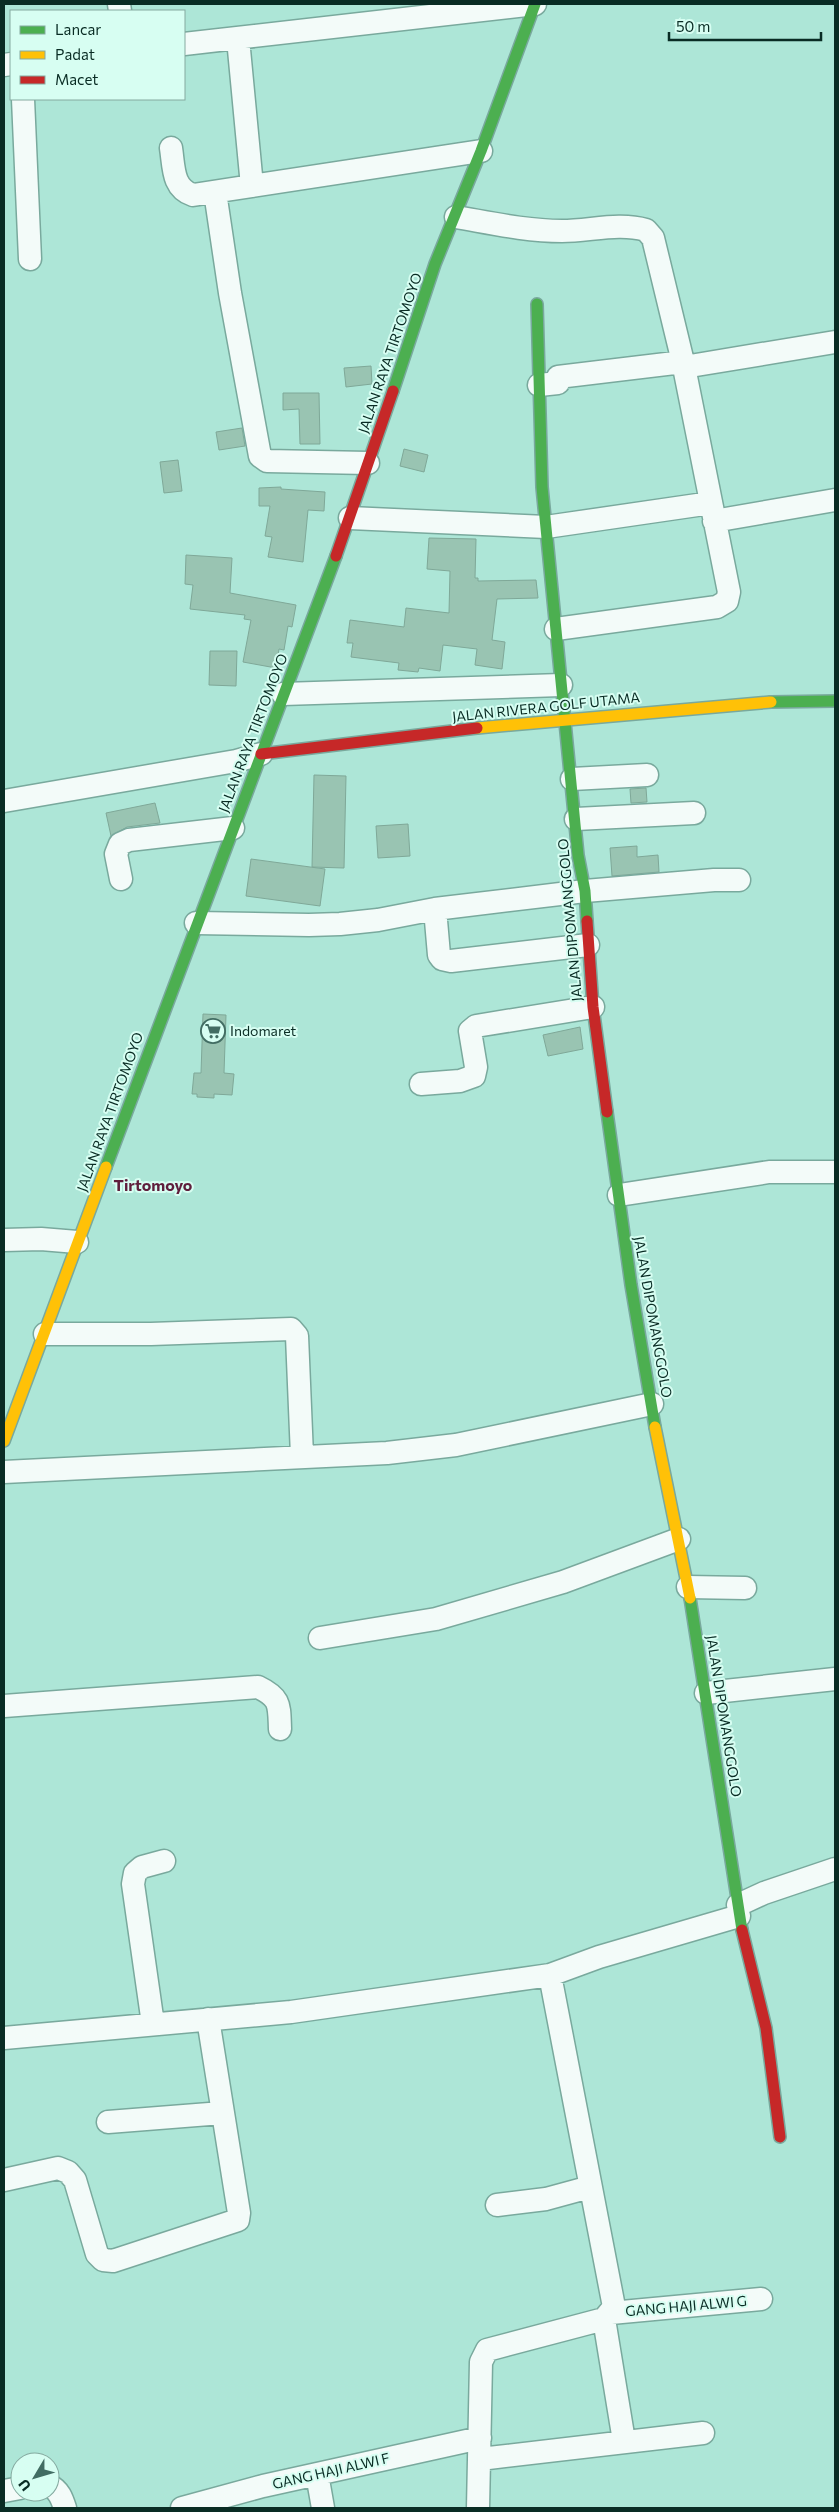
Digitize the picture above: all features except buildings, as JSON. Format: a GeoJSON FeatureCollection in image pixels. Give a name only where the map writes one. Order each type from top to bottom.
{"type":"FeatureCollection","features":[{"type":"Feature","properties":{"kind":"street","name":"JALAN RAYA TIRTOMOYO"},"geometry":{"type":"LineString","coordinates":[[4,1441],[196,922],[314,618],[436,264],[456,217],[534,8]]}},
{"type":"Feature","properties":{"kind":"street"},"geometry":{"type":"LineString","coordinates":[[185,44],[534,8]]}},
{"type":"Feature","properties":{"kind":"street"},"geometry":{"type":"LineString","coordinates":[[238,38],[252,186]]}},
{"type":"Feature","properties":{"kind":"street"},"geometry":{"type":"LineString","coordinates":[[23,100],[30,259]]}},
{"type":"Feature","properties":{"kind":"street"},"geometry":{"type":"LineString","coordinates":[[171,148],[176,182],[183,192],[193,195],[481,151]]}},
{"type":"Feature","properties":{"kind":"street"},"geometry":{"type":"LineString","coordinates":[[215,192],[230,292],[262,460],[368,463]]}},
{"type":"Feature","properties":{"kind":"street"},"geometry":{"type":"LineString","coordinates":[[456,217],[525,229],[562,231],[636,227],[646,230],[653,238],[684,364],[729,592],[727,601],[717,607],[556,629]]}},
{"type":"Feature","properties":{"kind":"street","name":"JALAN DIPOMANGGOLO"},"geometry":{"type":"LineString","coordinates":[[537,304],[542,487],[576,819],[578,855],[585,892],[593,1007],[631,1285],[656,1434],[688,1587],[706,1693],[738,1911],[766,2028],[780,2137]]}},
{"type":"Feature","properties":{"kind":"street"},"geometry":{"type":"LineString","coordinates":[[539,385],[558,383],[558,377],[684,364],[835,342]]}},
{"type":"Feature","properties":{"kind":"street"},"geometry":{"type":"LineString","coordinates":[[350,518],[546,527],[835,500]]}},
{"type":"Feature","properties":{"kind":"street"},"geometry":{"type":"LineString","coordinates":[[283,694],[561,685]]}},
{"type":"Feature","properties":{"kind":"street","name":"JALAN RIVERA GOLF UTAMA"},"geometry":{"type":"LineString","coordinates":[[261,754],[376,739],[565,719],[785,700],[835,701]]}},
{"type":"Feature","properties":{"kind":"street"},"geometry":{"type":"LineString","coordinates":[[4,801],[226,763],[261,754]]}},
{"type":"Feature","properties":{"kind":"street"},"geometry":{"type":"LineString","coordinates":[[572,779],[647,775]]}},
{"type":"Feature","properties":{"kind":"street"},"geometry":{"type":"LineString","coordinates":[[576,819],[694,813]]}},
{"type":"Feature","properties":{"kind":"street"},"geometry":{"type":"LineString","coordinates":[[121,879],[116,854],[120,844],[129,840],[233,828]]}},
{"type":"Feature","properties":{"kind":"street"},"geometry":{"type":"LineString","coordinates":[[196,922],[309,926],[340,924],[378,920],[435,909],[585,892],[714,880],[739,880]]}},
{"type":"Feature","properties":{"kind":"street"},"geometry":{"type":"LineString","coordinates":[[435,909],[439,955],[442,959],[451,960],[588,945]]}},
{"type":"Feature","properties":{"kind":"street"},"geometry":{"type":"LineString","coordinates":[[421,1084],[460,1080],[474,1076],[476,1067],[470,1031],[476,1026],[593,1007]]}},
{"type":"Feature","properties":{"kind":"street"},"geometry":{"type":"LineString","coordinates":[[619,1195],[769,1172],[835,1172]]}},
{"type":"Feature","properties":{"kind":"street"},"geometry":{"type":"LineString","coordinates":[[4,1240],[41,1239],[77,1242]]}},
{"type":"Feature","properties":{"kind":"street"},"geometry":{"type":"LineString","coordinates":[[45,1334],[152,1334],[291,1329],[297,1336],[302,1456]]}},
{"type":"Feature","properties":{"kind":"street"},"geometry":{"type":"LineString","coordinates":[[4,1472],[387,1453],[456,1445],[652,1404]]}},
{"type":"Feature","properties":{"kind":"street"},"geometry":{"type":"LineString","coordinates":[[320,1638],[436,1619],[563,1582],[678,1539]]}},
{"type":"Feature","properties":{"kind":"street"},"geometry":{"type":"LineString","coordinates":[[688,1587],[745,1588]]}},
{"type":"Feature","properties":{"kind":"street"},"geometry":{"type":"LineString","coordinates":[[706,1693],[835,1679]]}},
{"type":"Feature","properties":{"kind":"street"},"geometry":{"type":"LineString","coordinates":[[4,1706],[258,1687],[271,1694],[278,1703],[280,1729]]}},
{"type":"Feature","properties":{"kind":"street"},"geometry":{"type":"LineString","coordinates":[[153,2024],[133,1884],[135,1873],[142,1867],[164,1861]]}},
{"type":"Feature","properties":{"kind":"street"},"geometry":{"type":"LineString","coordinates":[[4,2038],[291,2012],[550,1975],[738,1911],[835,1869]]}},
{"type":"Feature","properties":{"kind":"street"},"geometry":{"type":"LineString","coordinates":[[550,1975],[614,2307],[608,2316],[624,2440]]}},
{"type":"Feature","properties":{"kind":"street"},"geometry":{"type":"LineString","coordinates":[[4,2180],[58,2168],[68,2172],[76,2180],[97,2254],[103,2260],[113,2261],[238,2220],[239,2213],[208,2019]]}},
{"type":"Feature","properties":{"kind":"street"},"geometry":{"type":"LineString","coordinates":[[108,2122],[222,2112]]}},
{"type":"Feature","properties":{"kind":"street"},"geometry":{"type":"LineString","coordinates":[[497,2205],[546,2199],[590,2187]]}},
{"type":"Feature","properties":{"kind":"street","name":"GANG HAJI ALWI G"},"geometry":{"type":"LineString","coordinates":[[478,2508],[481,2362],[487,2350],[608,2316],[761,2299]]}},
{"type":"Feature","properties":{"kind":"street","name":"GANG HAJI ALWI F"},"geometry":{"type":"LineString","coordinates":[[182,2508],[317,2474],[480,2448],[624,2440],[703,2433]]}},
{"type":"Feature","properties":{"kind":"street"},"geometry":{"type":"LineString","coordinates":[[317,2474],[323,2508]]}},
{"type":"Feature","properties":{"kind":"traffic: fast"},"geometry":{"type":"LineString","coordinates":[[393,391],[435,264],[481,151],[535,4]]}},
{"type":"Feature","properties":{"kind":"traffic: fast"},"geometry":{"type":"LineString","coordinates":[[537,304],[542,487],[578,855],[585,891],[587,921]]}},
{"type":"Feature","properties":{"kind":"traffic: fast"},"geometry":{"type":"LineString","coordinates":[[106,1167],[336,556]]}},
{"type":"Feature","properties":{"kind":"traffic: fast"},"geometry":{"type":"LineString","coordinates":[[771,702],[835,701]]}},
{"type":"Feature","properties":{"kind":"traffic: fast"},"geometry":{"type":"LineString","coordinates":[[607,1112],[631,1285],[655,1427]]}},
{"type":"Feature","properties":{"kind":"traffic: fast"},"geometry":{"type":"LineString","coordinates":[[690,1598],[742,1930]]}},
{"type":"Feature","properties":{"kind":"traffic: slow"},"geometry":{"type":"LineString","coordinates":[[477,728],[771,702]]}},
{"type":"Feature","properties":{"kind":"traffic: slow"},"geometry":{"type":"LineString","coordinates":[[4,1441],[106,1167]]}},
{"type":"Feature","properties":{"kind":"traffic: slow"},"geometry":{"type":"LineString","coordinates":[[655,1427],[690,1598]]}},
{"type":"Feature","properties":{"kind":"traffic: jam"},"geometry":{"type":"LineString","coordinates":[[336,556],[393,391]]}},
{"type":"Feature","properties":{"kind":"traffic: jam"},"geometry":{"type":"LineString","coordinates":[[261,754],[477,728]]}},
{"type":"Feature","properties":{"kind":"traffic: jam"},"geometry":{"type":"LineString","coordinates":[[587,921],[593,1007],[607,1112]]}},
{"type":"Feature","properties":{"kind":"traffic: jam"},"geometry":{"type":"LineString","coordinates":[[742,1930],[766,2028],[780,2137]]}},
{"type":"Feature","properties":{"kind":"place","name":"Indomaret"},"geometry":{"type":"Point","coordinates":[213,1031]}},
{"type":"Feature","properties":{"kind":"district","name":"Tirtomoyo"},"geometry":{"type":"Point","coordinates":[153,1185]}}]}
